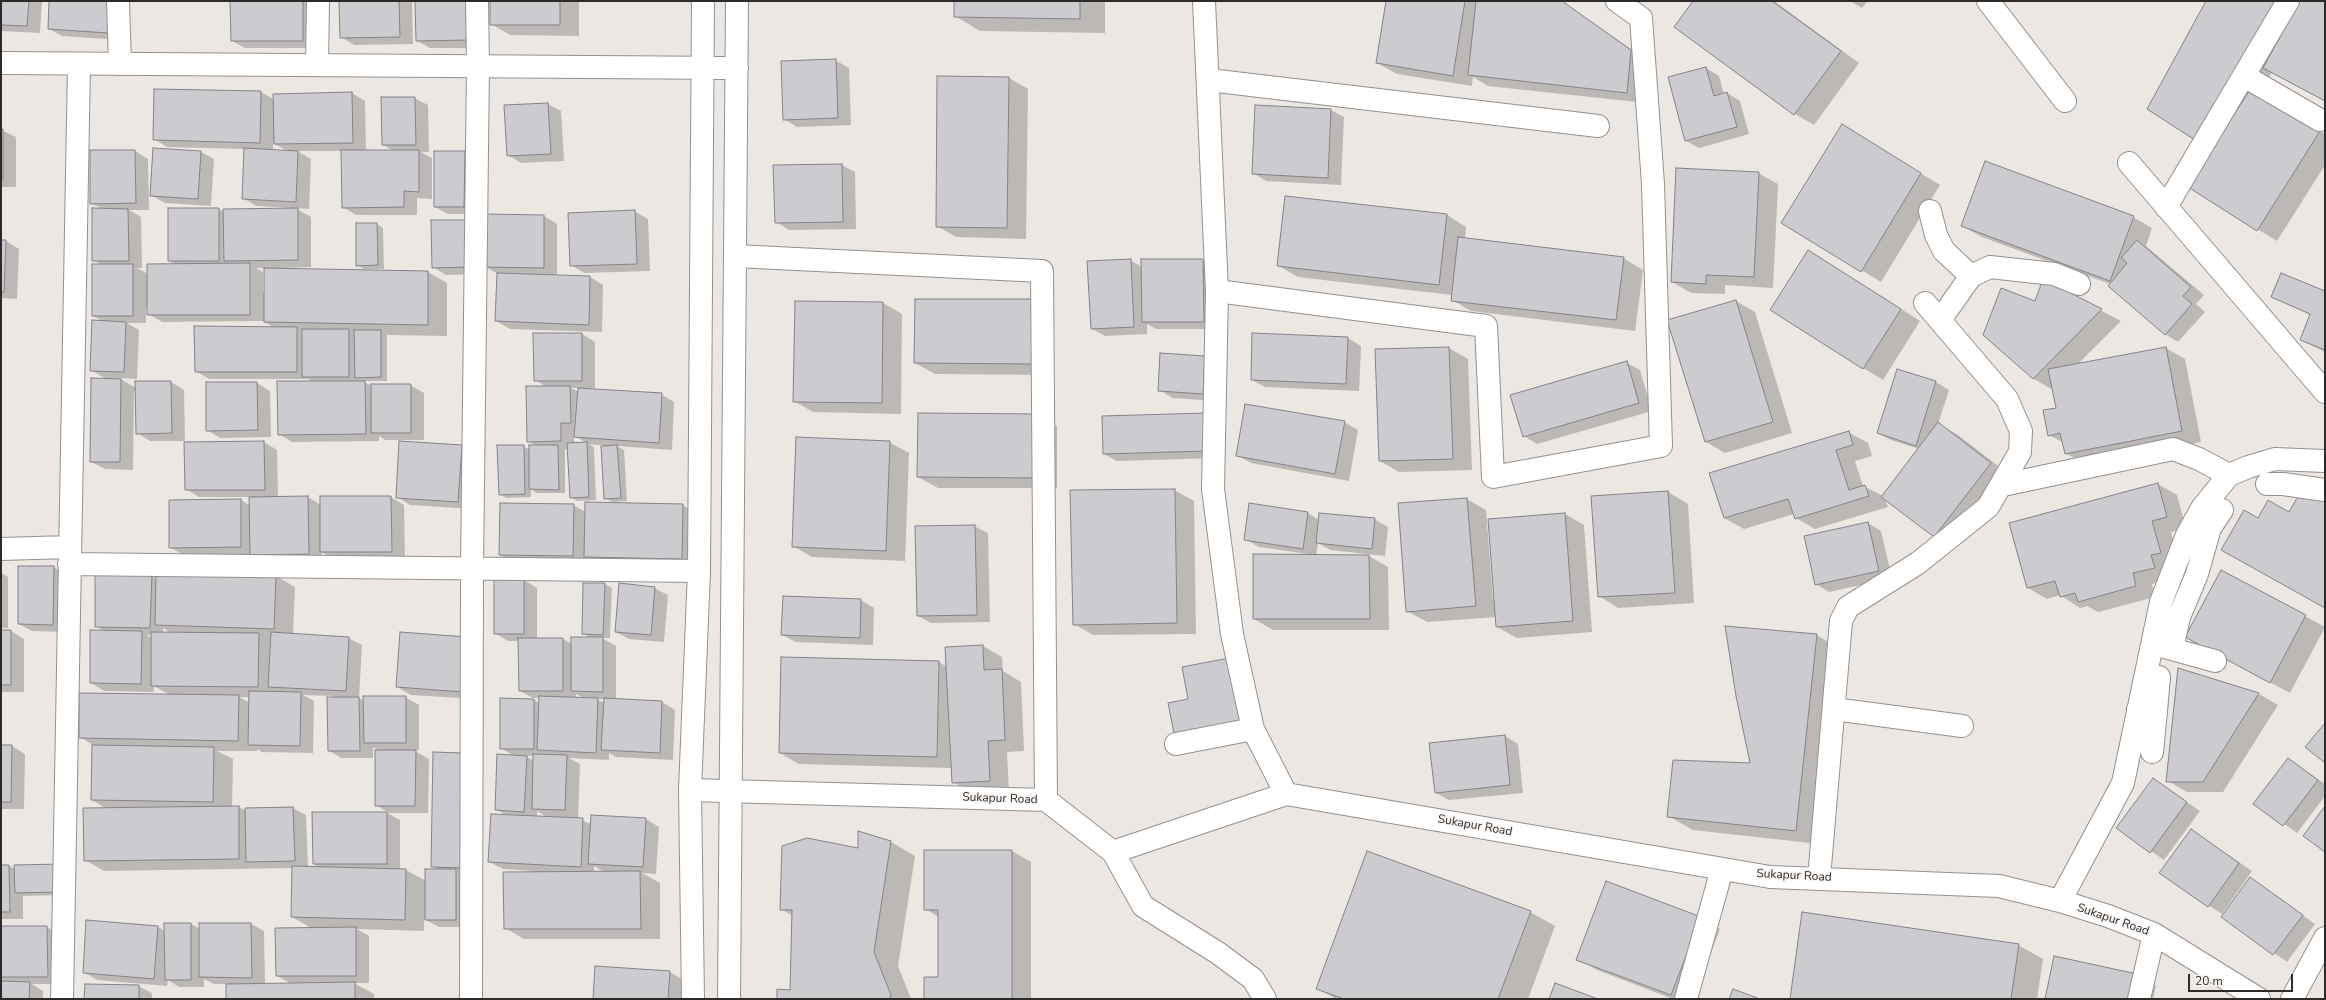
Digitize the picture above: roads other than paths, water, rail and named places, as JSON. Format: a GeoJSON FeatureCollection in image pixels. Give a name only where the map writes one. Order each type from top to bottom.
{"type":"FeatureCollection","features":[{"type":"Feature","properties":{"kind":"street"},"geometry":{"type":"LineString","coordinates":[[118,1],[120,64]]}},
{"type":"Feature","properties":{"kind":"street"},"geometry":{"type":"LineString","coordinates":[[316,65],[318,1]]}},
{"type":"Feature","properties":{"kind":"street"},"geometry":{"type":"LineString","coordinates":[[471,999],[472,568],[478,66],[477,1]]}},
{"type":"Feature","properties":{"kind":"street"},"geometry":{"type":"LineString","coordinates":[[694,999],[690,790],[699,571],[704,1]]}},
{"type":"Feature","properties":{"kind":"street"},"geometry":{"type":"LineString","coordinates":[[729,999],[732,791],[737,1]]}},
{"type":"Feature","properties":{"kind":"street"},"geometry":{"type":"LineString","coordinates":[[1204,1],[1209,80],[1217,291],[1212,489],[1232,634],[1253,729],[1286,794]]}},
{"type":"Feature","properties":{"kind":"street"},"geometry":{"type":"LineString","coordinates":[[1217,291],[1486,326],[1493,477],[1661,446],[1653,184],[1641,18],[1617,1]]}},
{"type":"Feature","properties":{"kind":"street"},"geometry":{"type":"LineString","coordinates":[[1988,1],[2065,101]]}},
{"type":"Feature","properties":{"kind":"street"},"geometry":{"type":"LineString","coordinates":[[2166,207],[2288,1]]}},
{"type":"Feature","properties":{"kind":"street"},"geometry":{"type":"LineString","coordinates":[[1,64],[737,68]]}},
{"type":"Feature","properties":{"kind":"street"},"geometry":{"type":"LineString","coordinates":[[62,999],[79,64]]}},
{"type":"Feature","properties":{"kind":"street"},"geometry":{"type":"LineString","coordinates":[[2244,76],[2320,120]]}},
{"type":"Feature","properties":{"kind":"street"},"geometry":{"type":"LineString","coordinates":[[1209,80],[1598,126]]}},
{"type":"Feature","properties":{"kind":"street"},"geometry":{"type":"LineString","coordinates":[[2129,163],[2325,392]]}},
{"type":"Feature","properties":{"kind":"street"},"geometry":{"type":"LineString","coordinates":[[1930,211],[1936,235],[1944,252],[1971,276]]}},
{"type":"Feature","properties":{"kind":"street"},"geometry":{"type":"LineString","coordinates":[[735,256],[1042,271],[1046,800]]}},
{"type":"Feature","properties":{"kind":"street"},"geometry":{"type":"LineString","coordinates":[[1940,320],[1971,276],[1990,267],[2054,274],[2079,284]]}},
{"type":"Feature","properties":{"kind":"street"},"geometry":{"type":"LineString","coordinates":[[1820,878],[1841,621],[1848,607],[1918,563],[1988,507],[2003,485],[2020,452],[2021,430],[2007,399],[1925,303]]}},
{"type":"Feature","properties":{"kind":"street"},"geometry":{"type":"LineString","coordinates":[[2003,485],[2172,450],[2199,459],[2229,475]]}},
{"type":"Feature","properties":{"kind":"street"},"geometry":{"type":"LineString","coordinates":[[2152,752],[2147,710],[2162,646],[2161,602],[2188,535],[2202,508],[2229,475],[2274,459],[2325,461]]}},
{"type":"Feature","properties":{"kind":"street"},"geometry":{"type":"LineString","coordinates":[[2267,484],[2282,484],[2325,490]]}},
{"type":"Feature","properties":{"kind":"street"},"geometry":{"type":"LineString","coordinates":[[2162,646],[2179,617],[2199,568],[2210,528],[2222,510]]}},
{"type":"Feature","properties":{"kind":"street"},"geometry":{"type":"LineString","coordinates":[[1,549],[69,555],[472,568],[699,571]]}},
{"type":"Feature","properties":{"kind":"street"},"geometry":{"type":"LineString","coordinates":[[2162,646],[2215,661]]}},
{"type":"Feature","properties":{"kind":"street"},"geometry":{"type":"LineString","coordinates":[[2060,901],[2123,783],[2159,677]]}},
{"type":"Feature","properties":{"kind":"street"},"geometry":{"type":"LineString","coordinates":[[1834,709],[1962,726]]}},
{"type":"Feature","properties":{"kind":"street"},"geometry":{"type":"LineString","coordinates":[[1176,744],[1253,729]]}},
{"type":"Feature","properties":{"kind":"street","name":"Sukapur Road"},"geometry":{"type":"LineString","coordinates":[[690,790],[1046,800],[1113,852],[1286,794],[1770,876],[1999,886],[2060,901],[2108,916],[2154,934],[2259,999]]}},
{"type":"Feature","properties":{"kind":"street"},"geometry":{"type":"LineString","coordinates":[[1113,852],[1143,906],[1218,953],[1248,975],[1265,999]]}},
{"type":"Feature","properties":{"kind":"street"},"geometry":{"type":"LineString","coordinates":[[1686,999],[1722,869]]}},
{"type":"Feature","properties":{"kind":"street"},"geometry":{"type":"LineString","coordinates":[[2139,999],[2154,934]]}},
{"type":"Feature","properties":{"kind":"street"},"geometry":{"type":"LineString","coordinates":[[2292,999],[2325,938]]}}]}
